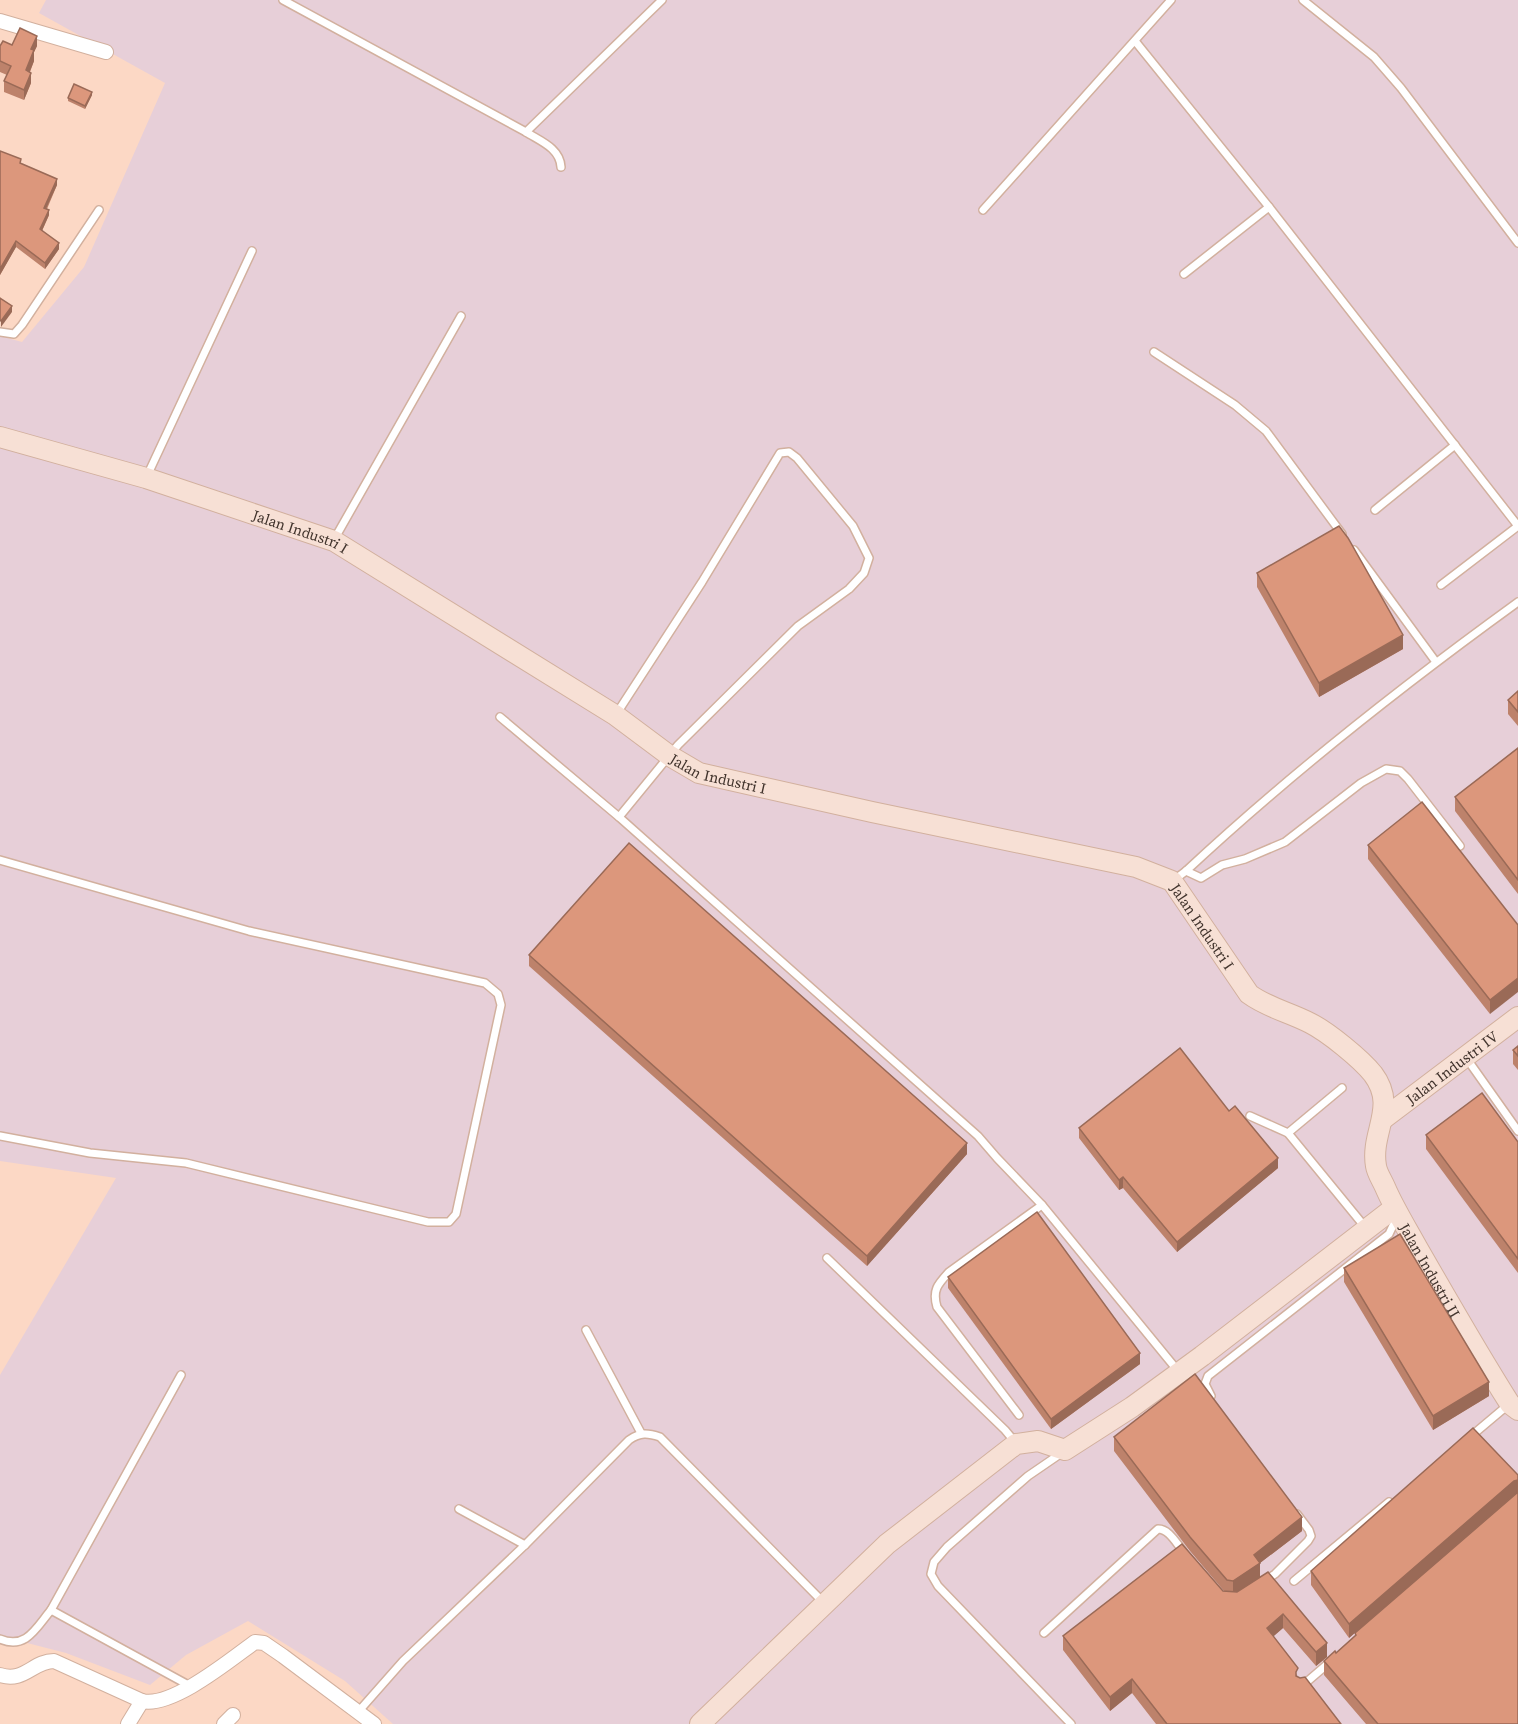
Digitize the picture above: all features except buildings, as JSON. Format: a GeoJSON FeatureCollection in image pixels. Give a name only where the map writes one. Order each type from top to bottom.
{"type":"FeatureCollection","features":[{"type":"Feature","properties":{"kind":"main road","name":"Jalan Industri I"},"geometry":{"type":"LineString","coordinates":[[0,437],[146,478],[334,541],[615,715],[670,756],[699,773],[872,812],[1179,876],[1249,994],[1261,1003],[1312,1023],[1347,1049],[1372,1073],[1382,1089],[1383,1119]]}},
{"type":"Feature","properties":{"kind":"main road","name":"Jalan Industri IV"},"geometry":{"type":"LineString","coordinates":[[1383,1119],[1518,1017]]}},
{"type":"Feature","properties":{"kind":"main road","name":"Jalan Industri II"},"geometry":{"type":"LineString","coordinates":[[1383,1119],[1376,1141],[1376,1167],[1396,1211],[1514,1407]]}},
{"type":"Feature","properties":{"kind":"main road"},"geometry":{"type":"LineString","coordinates":[[700,1724],[886,1544],[1016,1444],[1038,1441],[1065,1450],[1132,1407],[1367,1229],[1396,1211]]}},
{"type":"Feature","properties":{"kind":"street"},"geometry":{"type":"LineString","coordinates":[[0,21],[106,52]]}},
{"type":"Feature","properties":{"kind":"street"},"geometry":{"type":"LineString","coordinates":[[0,1675],[14,1677],[48,1661],[54,1661],[142,1701],[156,1702],[192,1687],[255,1642],[264,1642],[374,1724]]}},
{"type":"Feature","properties":{"kind":"street"},"geometry":{"type":"LineString","coordinates":[[128,1724],[142,1701]]}},
{"type":"Feature","properties":{"kind":"lane"},"geometry":{"type":"LineString","coordinates":[[284,0],[526,132],[554,150],[561,158],[561,167]]}},
{"type":"Feature","properties":{"kind":"lane"},"geometry":{"type":"LineString","coordinates":[[526,132],[662,0]]}},
{"type":"Feature","properties":{"kind":"lane"},"geometry":{"type":"LineString","coordinates":[[983,210],[1171,0]]}},
{"type":"Feature","properties":{"kind":"lane"},"geometry":{"type":"LineString","coordinates":[[1303,0],[1374,57],[1401,88],[1518,243]]}},
{"type":"Feature","properties":{"kind":"lane"},"geometry":{"type":"LineString","coordinates":[[1136,41],[1518,526],[1441,585]]}},
{"type":"Feature","properties":{"kind":"lane"},"geometry":{"type":"LineString","coordinates":[[1184,274],[1269,207]]}},
{"type":"Feature","properties":{"kind":"lane"},"geometry":{"type":"LineString","coordinates":[[0,332],[14,334],[22,325],[99,210]]}},
{"type":"Feature","properties":{"kind":"lane"},"geometry":{"type":"LineString","coordinates":[[146,478],[252,251]]}},
{"type":"Feature","properties":{"kind":"lane"},"geometry":{"type":"LineString","coordinates":[[334,541],[460,316]]}},
{"type":"Feature","properties":{"kind":"lane"},"geometry":{"type":"LineString","coordinates":[[1154,352],[1235,405],[1266,431],[1436,662]]}},
{"type":"Feature","properties":{"kind":"lane"},"geometry":{"type":"LineString","coordinates":[[1375,510],[1455,445]]}},
{"type":"Feature","properties":{"kind":"lane"},"geometry":{"type":"LineString","coordinates":[[615,715],[702,582],[780,453],[789,452],[797,458],[853,526],[864,543],[869,558],[864,573],[849,589],[798,626],[678,745],[619,817]]}},
{"type":"Feature","properties":{"kind":"lane"},"geometry":{"type":"LineString","coordinates":[[1179,876],[1253,809],[1436,662],[1518,602]]}},
{"type":"Feature","properties":{"kind":"lane"},"geometry":{"type":"LineString","coordinates":[[500,717],[619,817],[978,1136],[1042,1205],[1179,1373]]}},
{"type":"Feature","properties":{"kind":"lane"},"geometry":{"type":"LineString","coordinates":[[1179,876],[1201,878],[1222,865],[1245,859],[1285,842],[1361,783],[1386,769],[1400,771],[1408,779],[1460,846]]}},
{"type":"Feature","properties":{"kind":"lane"},"geometry":{"type":"LineString","coordinates":[[0,860],[249,931],[485,983],[498,994],[501,1005],[456,1214],[449,1222],[428,1222],[186,1163],[90,1153],[0,1136]]}},
{"type":"Feature","properties":{"kind":"lane"},"geometry":{"type":"LineString","coordinates":[[1465,1057],[1518,1131]]}},
{"type":"Feature","properties":{"kind":"lane"},"geometry":{"type":"LineString","coordinates":[[1288,1133],[1342,1088]]}},
{"type":"Feature","properties":{"kind":"lane"},"geometry":{"type":"LineString","coordinates":[[1250,1116],[1288,1133],[1367,1229]]}},
{"type":"Feature","properties":{"kind":"lane"},"geometry":{"type":"LineString","coordinates":[[1018,1416],[937,1306],[934,1298],[936,1286],[949,1272],[1042,1205]]}},
{"type":"Feature","properties":{"kind":"lane"},"geometry":{"type":"LineString","coordinates":[[1214,1400],[1205,1384],[1208,1376],[1389,1234],[1396,1211]]}},
{"type":"Feature","properties":{"kind":"lane"},"geometry":{"type":"LineString","coordinates":[[827,1258],[1005,1430],[1016,1444]]}},
{"type":"Feature","properties":{"kind":"lane"},"geometry":{"type":"LineString","coordinates":[[586,1330],[641,1433]]}},
{"type":"Feature","properties":{"kind":"lane"},"geometry":{"type":"LineString","coordinates":[[0,1639],[14,1643],[26,1640],[51,1610],[181,1375]]}},
{"type":"Feature","properties":{"kind":"lane"},"geometry":{"type":"LineString","coordinates":[[1462,1443],[1514,1407]]}},
{"type":"Feature","properties":{"kind":"lane"},"geometry":{"type":"LineString","coordinates":[[358,1712],[403,1661],[525,1545],[629,1440],[641,1433],[650,1433],[660,1437],[825,1604]]}},
{"type":"Feature","properties":{"kind":"lane"},"geometry":{"type":"LineString","coordinates":[[1065,1450],[1028,1476],[947,1547],[934,1562],[931,1574],[938,1586],[1071,1724]]}},
{"type":"Feature","properties":{"kind":"lane"},"geometry":{"type":"LineString","coordinates":[[1294,1581],[1400,1494]]}},
{"type":"Feature","properties":{"kind":"lane"},"geometry":{"type":"LineString","coordinates":[[459,1509],[525,1545]]}},
{"type":"Feature","properties":{"kind":"lane"},"geometry":{"type":"LineString","coordinates":[[1258,1585],[1275,1574],[1311,1536],[1295,1511]]}},
{"type":"Feature","properties":{"kind":"lane"},"geometry":{"type":"LineString","coordinates":[[1044,1633],[1158,1529],[1167,1532],[1188,1557]]}},
{"type":"Feature","properties":{"kind":"lane"},"geometry":{"type":"LineString","coordinates":[[51,1610],[192,1687]]}},
{"type":"Feature","properties":{"kind":"lane"},"geometry":{"type":"LineString","coordinates":[[1300,1687],[1337,1655]]}},
{"type":"Feature","properties":{"kind":"shaded area"},"geometry":{"type":"Polygon","coordinates":[[[46,0],[1518,0],[1518,1724],[393,1724],[345,1681],[248,1621],[186,1655],[150,1685],[66,1653],[0,1636],[0,1375],[116,1178],[0,1161],[0,336],[22,342],[84,267],[165,83],[39,13],[46,0]]]}}]}
